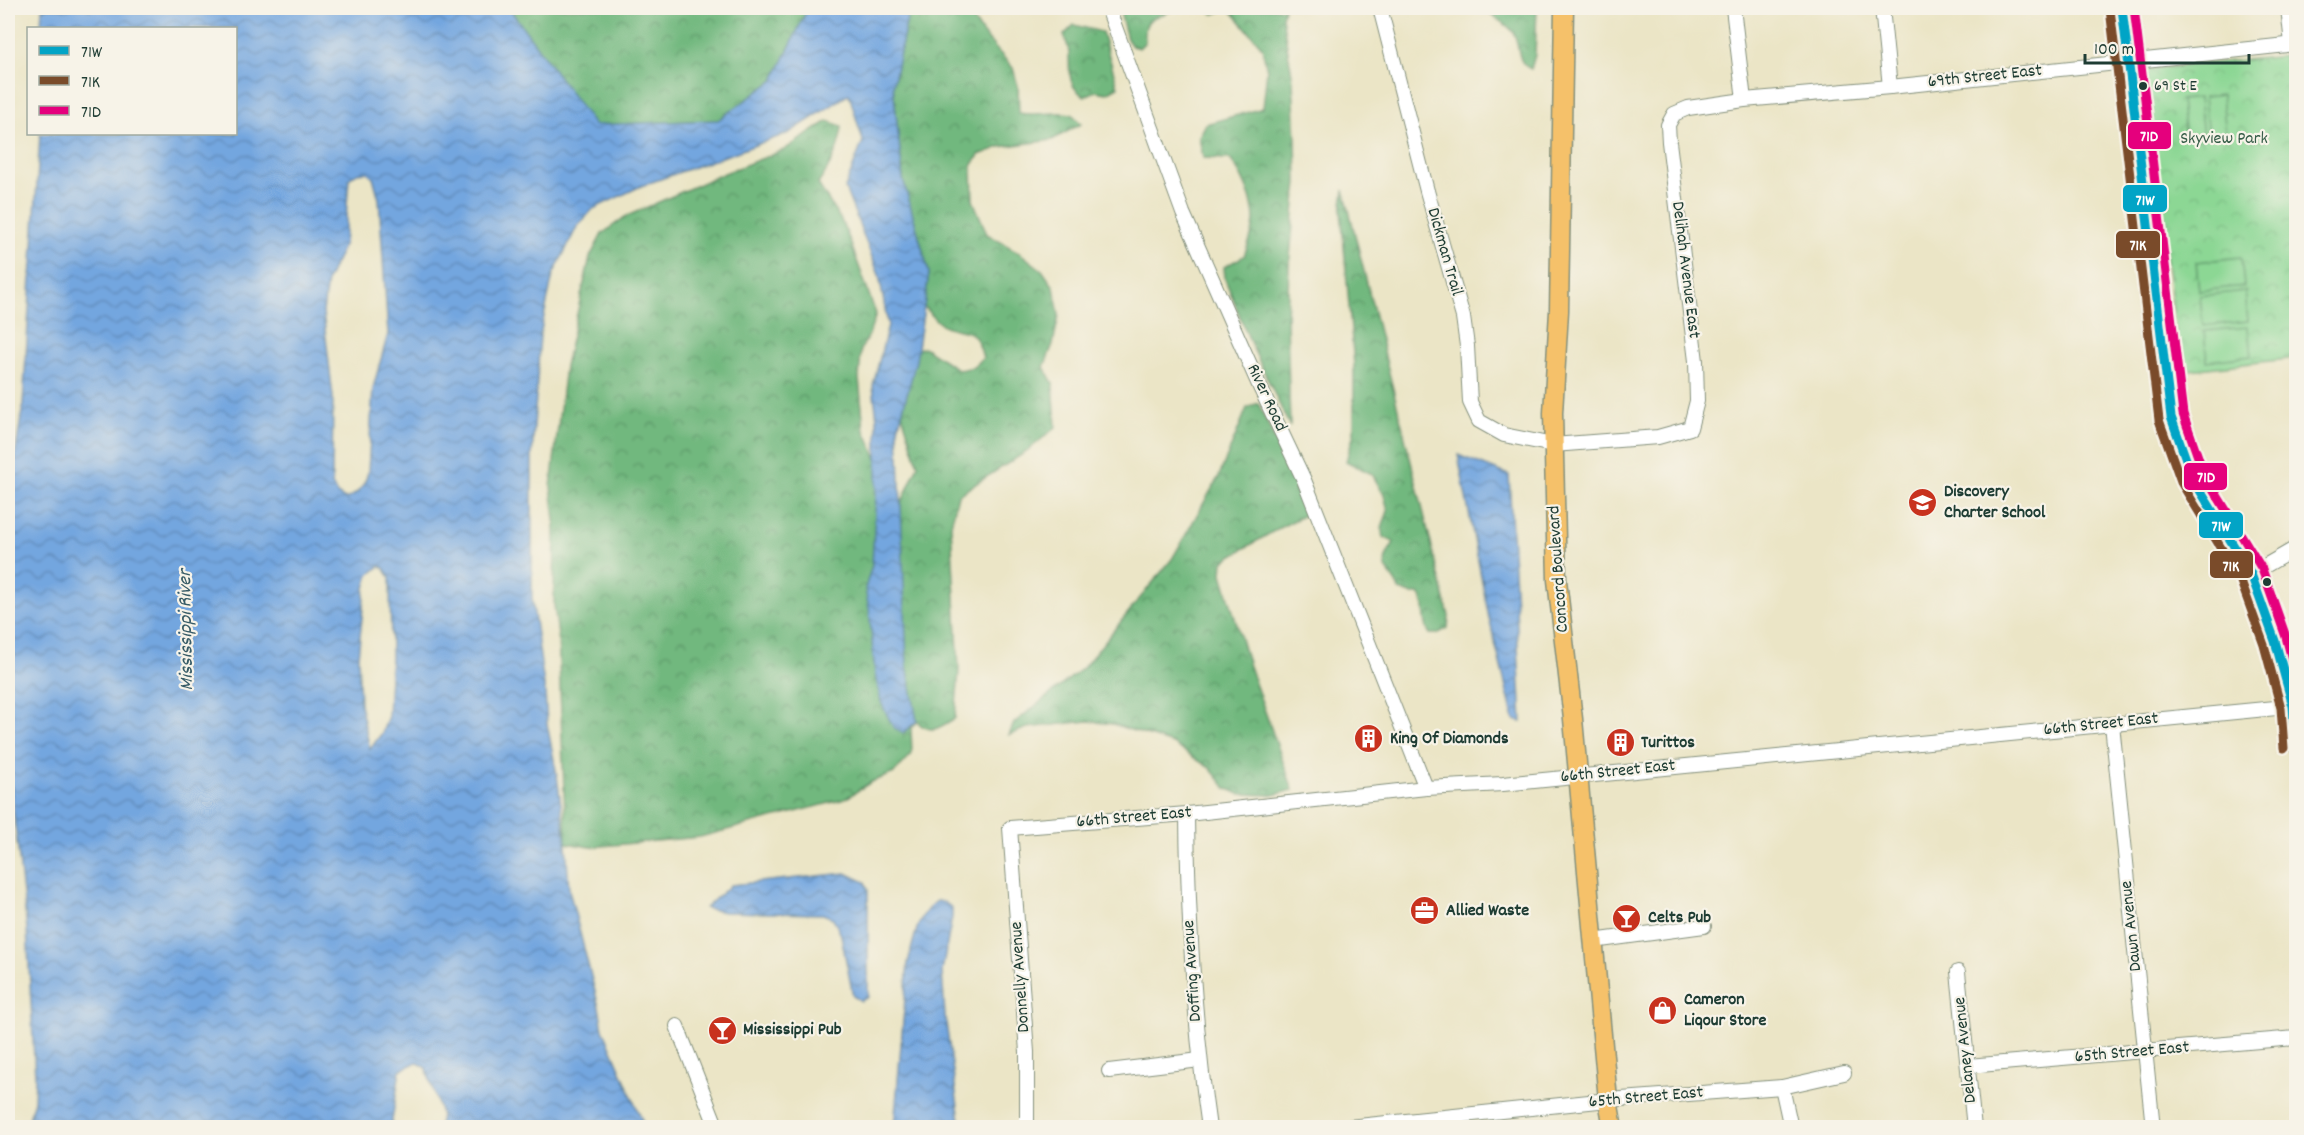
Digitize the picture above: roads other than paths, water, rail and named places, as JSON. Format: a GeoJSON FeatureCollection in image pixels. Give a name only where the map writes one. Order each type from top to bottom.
{"type":"FeatureCollection","features":[{"type":"Feature","properties":{"kind":"main road","name":"Concord Boulevard"},"geometry":{"type":"LineString","coordinates":[[1564,8],[1559,311],[1553,445],[1557,580],[1579,776],[1608,1101],[1613,1128]]}},
{"type":"Feature","properties":{"kind":"street","name":"River Road"},"geometry":{"type":"LineString","coordinates":[[1108,8],[1183,213],[1304,480],[1426,788]]}},
{"type":"Feature","properties":{"kind":"street","name":"Dickman Trail"},"geometry":{"type":"LineString","coordinates":[[1380,8],[1427,191],[1463,317],[1470,402],[1473,413],[1488,428],[1504,435],[1553,445],[1658,437],[1690,428]]}},
{"type":"Feature","properties":{"kind":"street"},"geometry":{"type":"LineString","coordinates":[[1733,8],[1744,100]]}},
{"type":"Feature","properties":{"kind":"street"},"geometry":{"type":"LineString","coordinates":[[1882,8],[1890,87]]}},
{"type":"Feature","properties":{"kind":"street"},"geometry":{"type":"LineString","coordinates":[[2122,8],[2171,417],[2193,479],[2251,574],[2275,640],[2295,706],[2296,747]]}},
{"type":"Feature","properties":{"kind":"street"},"geometry":{"type":"LineString","coordinates":[[2288,8],[2294,44]]}},
{"type":"Feature","properties":{"kind":"street","name":"69th Street East"},"geometry":{"type":"LineString","coordinates":[[1674,114],[1688,108],[1744,100],[1890,87],[2294,44]]}},
{"type":"Feature","properties":{"kind":"street","name":"Delihah Avenue East"},"geometry":{"type":"LineString","coordinates":[[1674,114],[1668,125],[1669,142],[1696,361],[1696,400],[1690,428]]}},
{"type":"Feature","properties":{"kind":"street"},"geometry":{"type":"LineString","coordinates":[[2251,574],[2296,548]]}},
{"type":"Feature","properties":{"kind":"street","name":"66th Street East"},"geometry":{"type":"LineString","coordinates":[[1010,828],[1187,814],[1426,788],[1496,784],[2295,706]]}},
{"type":"Feature","properties":{"kind":"street","name":"Dawn Avenue"},"geometry":{"type":"LineString","coordinates":[[2112,724],[2153,1128]]}},
{"type":"Feature","properties":{"kind":"street","name":"Doffing Avenue"},"geometry":{"type":"LineString","coordinates":[[1187,814],[1188,896],[1200,1060],[1209,1128]]}},
{"type":"Feature","properties":{"kind":"street","name":"Donnelly Avenue"},"geometry":{"type":"LineString","coordinates":[[1010,828],[1027,1052],[1027,1128]]}},
{"type":"Feature","properties":{"kind":"street"},"geometry":{"type":"LineString","coordinates":[[1593,941],[1704,926]]}},
{"type":"Feature","properties":{"kind":"street","name":"Delaney Avenue"},"geometry":{"type":"LineString","coordinates":[[1958,972],[1974,1128]]}},
{"type":"Feature","properties":{"kind":"street"},"geometry":{"type":"LineString","coordinates":[[676,1026],[717,1128]]}},
{"type":"Feature","properties":{"kind":"street","name":"65th Street East"},"geometry":{"type":"LineString","coordinates":[[1968,1066],[2296,1038]]}},
{"type":"Feature","properties":{"kind":"street"},"geometry":{"type":"LineString","coordinates":[[1109,1071],[1200,1060]]}},
{"type":"Feature","properties":{"kind":"street","name":"65th Street East"},"geometry":{"type":"LineString","coordinates":[[1339,1128],[1608,1101],[1782,1087],[1844,1073]]}},
{"type":"Feature","properties":{"kind":"street"},"geometry":{"type":"LineString","coordinates":[[1782,1087],[1791,1128]]}},
{"type":"Feature","properties":{"kind":"water","name":"Mississippi River"},"geometry":{"type":"Polygon","coordinates":[[[42,8],[509,8],[594,125],[718,120],[774,80],[808,8],[906,8],[907,19],[893,85],[903,179],[929,273],[916,361],[898,428],[907,665],[917,721],[903,733],[893,727],[881,702],[875,675],[865,589],[872,565],[877,478],[877,419],[873,386],[888,325],[879,275],[845,188],[863,141],[849,94],[789,133],[641,186],[593,209],[577,227],[553,275],[540,335],[532,457],[532,599],[545,692],[547,724],[557,775],[566,843],[569,890],[603,1029],[645,1127],[439,1127],[441,1114],[426,1068],[417,1062],[400,1070],[391,1127],[27,1127],[34,1100],[35,1077],[27,929],[8,764],[8,494],[23,404],[40,135],[237,135],[237,27],[41,27],[42,8]],[[367,172],[357,173],[349,179],[344,244],[327,281],[323,312],[333,397],[332,484],[337,494],[345,499],[360,489],[368,472],[373,388],[388,334],[379,199],[373,177],[367,172]],[[380,566],[369,575],[365,588],[358,657],[360,704],[370,749],[382,733],[388,716],[391,656],[390,577],[380,566]]]}},
{"type":"Feature","properties":{"kind":"water"},"geometry":{"type":"Polygon","coordinates":[[[1458,455],[1509,475],[1522,722],[1514,720],[1489,618],[1458,455]]]}},
{"type":"Feature","properties":{"kind":"water"},"geometry":{"type":"Polygon","coordinates":[[[846,873],[865,882],[868,890],[868,997],[861,1001],[853,996],[841,935],[833,918],[823,914],[724,912],[705,908],[731,885],[846,873]]]}},
{"type":"Feature","properties":{"kind":"water"},"geometry":{"type":"Polygon","coordinates":[[[937,901],[944,902],[952,908],[942,971],[945,1016],[961,1127],[894,1127],[908,963],[920,921],[937,901]]]}},
{"type":"Feature","properties":{"kind":"place","name":"69 St E"},"geometry":{"type":"Point","coordinates":[2143,86]}},
{"type":"Feature","properties":{"kind":"place","name":"Discovery Charter School"},"geometry":{"type":"Point","coordinates":[1923,502]}},
{"type":"Feature","properties":{"kind":"place","name":"King Of Diamonds"},"geometry":{"type":"Point","coordinates":[1369,739]}},
{"type":"Feature","properties":{"kind":"place","name":"Turittos"},"geometry":{"type":"Point","coordinates":[1620,743]}},
{"type":"Feature","properties":{"kind":"place","name":"Allied Waste"},"geometry":{"type":"Point","coordinates":[1425,911]}},
{"type":"Feature","properties":{"kind":"place","name":"Celts Pub"},"geometry":{"type":"Point","coordinates":[1627,918]}},
{"type":"Feature","properties":{"kind":"place","name":"Cameron Liqour Store"},"geometry":{"type":"Point","coordinates":[1663,1010]}},
{"type":"Feature","properties":{"kind":"place","name":"Mississippi Pub"},"geometry":{"type":"Point","coordinates":[722,1030]}},
{"type":"Feature","properties":{"kind":"park label","name":"Skyview Park"},"geometry":{"type":"Point","coordinates":[2224,139]}}]}
